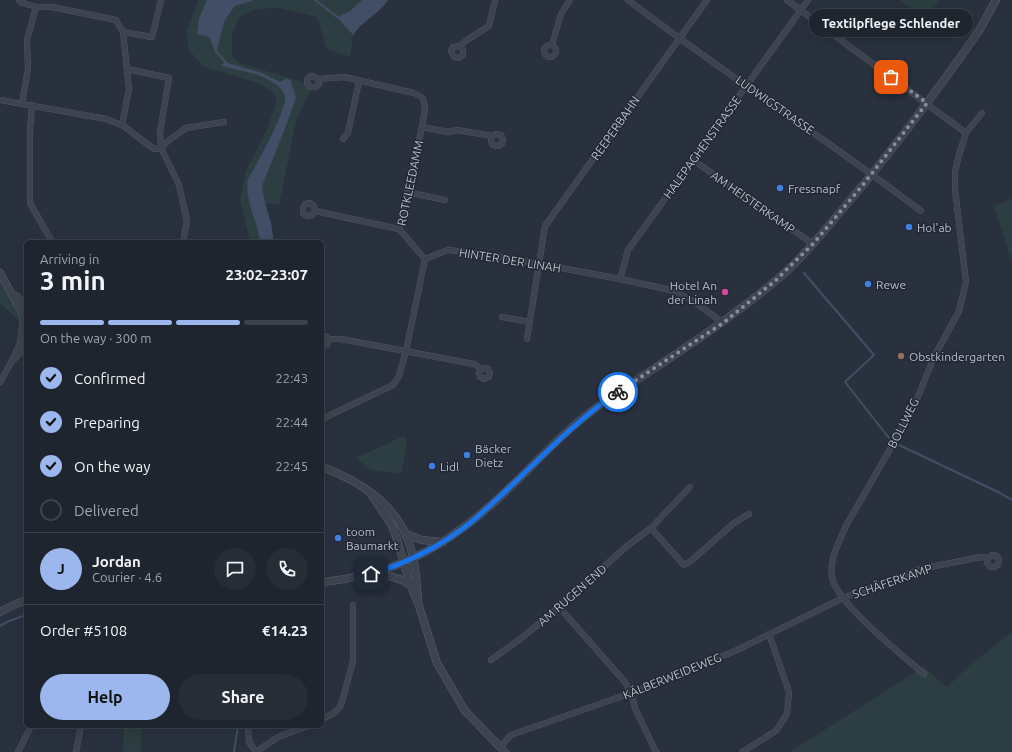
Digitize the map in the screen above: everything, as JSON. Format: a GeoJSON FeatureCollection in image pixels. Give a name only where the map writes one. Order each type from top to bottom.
{"type":"FeatureCollection","features":[{"type":"Feature","properties":{"kind":"street"},"geometry":{"type":"LineString","coordinates":[[19,0],[20,2],[36,7],[52,7],[116,20],[123,32],[129,89],[122,125]]}},
{"type":"Feature","properties":{"kind":"street"},"geometry":{"type":"LineString","coordinates":[[123,32],[152,37],[161,0]]}},
{"type":"Feature","properties":{"kind":"street"},"geometry":{"type":"LineString","coordinates":[[460,46],[489,26],[495,0]]}},
{"type":"Feature","properties":{"kind":"street"},"geometry":{"type":"LineString","coordinates":[[552,45],[561,14],[570,0]]}},
{"type":"Feature","properties":{"kind":"street","name":"LUDWIGSTRASSE"},"geometry":{"type":"LineString","coordinates":[[628,0],[679,39],[873,174],[921,211]]}},
{"type":"Feature","properties":{"kind":"street","name":"REEPERBAHN"},"geometry":{"type":"LineString","coordinates":[[527,339],[545,226],[707,0]]}},
{"type":"Feature","properties":{"kind":"street"},"geometry":{"type":"LineString","coordinates":[[787,0],[966,133]]}},
{"type":"Feature","properties":{"kind":"street","name":"HALEPAGHENSTRASSE"},"geometry":{"type":"LineString","coordinates":[[620,279],[628,250],[808,0]]}},
{"type":"Feature","properties":{"kind":"street"},"geometry":{"type":"LineString","coordinates":[[324,582],[371,574],[404,563],[443,542],[470,523],[492,504],[578,422],[610,397],[723,323],[775,281],[813,244],[873,174],[927,103],[980,29],[996,0]]}},
{"type":"Feature","properties":{"kind":"street"},"geometry":{"type":"LineString","coordinates":[[22,103],[28,69],[26,40],[36,7]]}},
{"type":"Feature","properties":{"kind":"street"},"geometry":{"type":"LineString","coordinates":[[127,69],[170,78],[160,132],[162,148],[179,185],[186,214],[187,221],[183,240]]}},
{"type":"Feature","properties":{"kind":"street"},"geometry":{"type":"LineString","coordinates":[[318,79],[344,77],[359,81],[348,133],[344,139]]}},
{"type":"Feature","properties":{"kind":"street","name":"ROTKLEEDAMM"},"geometry":{"type":"LineString","coordinates":[[359,81],[414,93],[423,98],[425,109],[422,127],[408,192],[398,229],[425,259]]}},
{"type":"Feature","properties":{"kind":"street"},"geometry":{"type":"LineString","coordinates":[[0,100],[106,119],[122,125],[154,149],[162,148],[168,141],[186,128],[224,122]]}},
{"type":"Feature","properties":{"kind":"street"},"geometry":{"type":"LineString","coordinates":[[32,106],[30,130],[30,203],[51,240]]}},
{"type":"Feature","properties":{"kind":"street","name":"BOLLWEG"},"geometry":{"type":"LineString","coordinates":[[924,674],[867,623],[843,598],[833,580],[832,565],[837,545],[846,526],[913,409],[934,357],[960,311],[966,282],[955,190],[955,172],[966,133],[982,113]]}},
{"type":"Feature","properties":{"kind":"street"},"geometry":{"type":"LineString","coordinates":[[422,127],[448,132],[457,130],[492,136]]}},
{"type":"Feature","properties":{"kind":"street","name":"AM HEISTERKAMP"},"geometry":{"type":"LineString","coordinates":[[693,160],[813,244]]}},
{"type":"Feature","properties":{"kind":"street"},"geometry":{"type":"LineString","coordinates":[[408,192],[445,200]]}},
{"type":"Feature","properties":{"kind":"street"},"geometry":{"type":"LineString","coordinates":[[315,211],[398,229]]}},
{"type":"Feature","properties":{"kind":"street","name":"HINTER DER LINAH"},"geometry":{"type":"LineString","coordinates":[[425,259],[448,250],[491,255],[620,279],[675,291],[696,303],[723,323]]}},
{"type":"Feature","properties":{"kind":"street"},"geometry":{"type":"LineString","coordinates":[[324,418],[393,385],[398,376],[406,351],[425,259]]}},
{"type":"Feature","properties":{"kind":"street"},"geometry":{"type":"LineString","coordinates":[[0,273],[24,311]]}},
{"type":"Feature","properties":{"kind":"street"},"geometry":{"type":"LineString","coordinates":[[502,317],[530,322]]}},
{"type":"Feature","properties":{"kind":"street"},"geometry":{"type":"LineString","coordinates":[[0,382],[20,343],[24,318]]}},
{"type":"Feature","properties":{"kind":"street"},"geometry":{"type":"LineString","coordinates":[[324,336],[329,339],[341,339],[474,364],[480,369]]}},
{"type":"Feature","properties":{"kind":"street"},"geometry":{"type":"LineString","coordinates":[[20,343],[24,338]]}},
{"type":"Feature","properties":{"kind":"street"},"geometry":{"type":"LineString","coordinates":[[324,346],[327,345],[329,339]]}},
{"type":"Feature","properties":{"kind":"street"},"geometry":{"type":"LineString","coordinates":[[13,359],[24,350]]}},
{"type":"Feature","properties":{"kind":"street"},"geometry":{"type":"LineString","coordinates":[[324,468],[353,481],[391,510],[406,534],[416,574],[419,606]]}},
{"type":"Feature","properties":{"kind":"street","name":"AM RUGEN END"},"geometry":{"type":"LineString","coordinates":[[491,660],[523,637],[627,546],[651,528],[690,487]]}},
{"type":"Feature","properties":{"kind":"street"},"geometry":{"type":"LineString","coordinates":[[371,494],[391,524],[397,539],[410,585],[419,606],[437,663],[465,711],[503,749]]}},
{"type":"Feature","properties":{"kind":"street"},"geometry":{"type":"LineString","coordinates":[[651,528],[684,565],[692,561],[734,523],[749,514]]}},
{"type":"Feature","properties":{"kind":"street"},"geometry":{"type":"LineString","coordinates":[[406,534],[422,540],[443,542]]}},
{"type":"Feature","properties":{"kind":"street","name":"SCHÄFERKAMP"},"geometry":{"type":"LineString","coordinates":[[843,598],[920,569],[981,557],[988,558]]}},
{"type":"Feature","properties":{"kind":"street"},"geometry":{"type":"LineString","coordinates":[[371,574],[393,576],[410,585]]}},
{"type":"Feature","properties":{"kind":"street","name":"KÄLBERWEIDEWEG"},"geometry":{"type":"LineString","coordinates":[[503,749],[511,735],[630,693],[735,651],[843,598]]}},
{"type":"Feature","properties":{"kind":"street"},"geometry":{"type":"LineString","coordinates":[[0,612],[24,602]]}},
{"type":"Feature","properties":{"kind":"street"},"geometry":{"type":"LineString","coordinates":[[324,718],[334,713],[340,707],[344,698],[353,661],[353,604]]}},
{"type":"Feature","properties":{"kind":"street"},"geometry":{"type":"LineString","coordinates":[[559,607],[625,682],[635,708],[657,752]]}},
{"type":"Feature","properties":{"kind":"street"},"geometry":{"type":"LineString","coordinates":[[742,752],[776,731],[787,714],[789,692],[769,634]]}},
{"type":"Feature","properties":{"kind":"street"},"geometry":{"type":"LineString","coordinates":[[18,752],[30,728]]}},
{"type":"Feature","properties":{"kind":"street"},"geometry":{"type":"LineString","coordinates":[[76,752],[81,728]]}},
{"type":"Feature","properties":{"kind":"street"},"geometry":{"type":"LineString","coordinates":[[248,728],[249,742],[256,752],[278,737],[303,728]]}},
{"type":"Feature","properties":{"kind":"shaded area"},"geometry":{"type":"Polygon","coordinates":[[[198,0],[207,0],[199,18],[221,38],[225,20],[235,6],[255,0],[362,0],[350,11],[337,17],[353,35],[350,57],[327,49],[317,17],[280,8],[256,9],[240,17],[232,34],[232,56],[239,63],[303,82],[310,91],[296,121],[279,205],[265,203],[271,223],[274,240],[250,240],[240,200],[246,171],[268,127],[277,100],[273,93],[261,84],[204,67],[188,49],[187,30],[198,0]]]}},
{"type":"Feature","properties":{"kind":"shaded area"},"geometry":{"type":"Polygon","coordinates":[[[900,0],[940,0],[926,18],[900,0]]]}},
{"type":"Feature","properties":{"kind":"shaded area"},"geometry":{"type":"Polygon","coordinates":[[[1012,199],[1012,262],[994,206],[1012,199]]]}},
{"type":"Feature","properties":{"kind":"shaded area"},"geometry":{"type":"Polygon","coordinates":[[[0,283],[24,326],[0,303],[0,283]]]}},
{"type":"Feature","properties":{"kind":"shaded area"},"geometry":{"type":"Polygon","coordinates":[[[404,436],[407,445],[401,474],[371,470],[356,458],[404,436]]]}},
{"type":"Feature","properties":{"kind":"shaded area"},"geometry":{"type":"Polygon","coordinates":[[[1012,632],[1012,752],[790,752],[923,667],[947,687],[970,665],[1012,632]]]}},
{"type":"Feature","properties":{"kind":"shaded area"},"geometry":{"type":"Polygon","coordinates":[[[124,728],[141,728],[141,752],[123,752],[124,728]]]}},
{"type":"Feature","properties":{"kind":"water"},"geometry":{"type":"Polygon","coordinates":[[[207,0],[255,0],[235,6],[225,20],[216,53],[209,37],[197,34],[199,18],[207,0]]]}},
{"type":"Feature","properties":{"kind":"water"},"geometry":{"type":"Polygon","coordinates":[[[362,0],[388,0],[353,35],[337,17],[350,11],[362,0]]]}},
{"type":"Feature","properties":{"kind":"water"},"geometry":{"type":"Polygon","coordinates":[[[225,62],[262,73],[280,82],[287,78],[291,81],[296,98],[262,186],[274,240],[260,240],[247,187],[248,179],[279,119],[283,109],[285,96],[280,88],[271,81],[255,74],[221,65],[225,62]]]}},
{"type":"Feature","properties":{"kind":"waterway"},"geometry":{"type":"LineString","coordinates":[[315,0],[337,17]]}},
{"type":"Feature","properties":{"kind":"waterway"},"geometry":{"type":"LineString","coordinates":[[216,51],[226,63]]}},
{"type":"Feature","properties":{"kind":"waterway"},"geometry":{"type":"LineString","coordinates":[[804,273],[874,355],[845,382],[889,438]]}},
{"type":"Feature","properties":{"kind":"waterway"},"geometry":{"type":"LineString","coordinates":[[899,445],[1012,500]]}},
{"type":"Feature","properties":{"kind":"waterway"},"geometry":{"type":"LineString","coordinates":[[0,626],[24,616]]}},
{"type":"Feature","properties":{"kind":"waterway"},"geometry":{"type":"LineString","coordinates":[[234,752],[238,728]]}},
{"type":"Feature","properties":{"kind":"way so far"},"geometry":{"type":"LineString","coordinates":[[618,392],[723,323],[775,281],[813,244],[873,174],[927,103],[891,77]]}},
{"type":"Feature","properties":{"kind":"place","name":"Textilpflege Schlender"},"geometry":{"type":"Point","coordinates":[891,77]}},
{"type":"Feature","properties":{"kind":"place","name":"Fressnapf"},"geometry":{"type":"Point","coordinates":[780,188]}},
{"type":"Feature","properties":{"kind":"place","name":"Hol'ab"},"geometry":{"type":"Point","coordinates":[909,227]}},
{"type":"Feature","properties":{"kind":"place","name":"Rewe"},"geometry":{"type":"Point","coordinates":[868,284]}},
{"type":"Feature","properties":{"kind":"place","name":"Hotel An der Linah"},"geometry":{"type":"Point","coordinates":[725,292]}},
{"type":"Feature","properties":{"kind":"place","name":"Obstkindergarten"},"geometry":{"type":"Point","coordinates":[901,356]}},
{"type":"Feature","properties":{"kind":"place","name":"Bäcker Dietz"},"geometry":{"type":"Point","coordinates":[467,455]}},
{"type":"Feature","properties":{"kind":"place","name":"Lidl"},"geometry":{"type":"Point","coordinates":[432,466]}},
{"type":"Feature","properties":{"kind":"place","name":"toom Baumarkt"},"geometry":{"type":"Point","coordinates":[338,538]}},
{"type":"Feature","properties":{"kind":"route"},"geometry":{"type":"LineString","coordinates":[[371,574],[404,563],[457,533],[492,504],[578,422],[618,392]]}}]}
